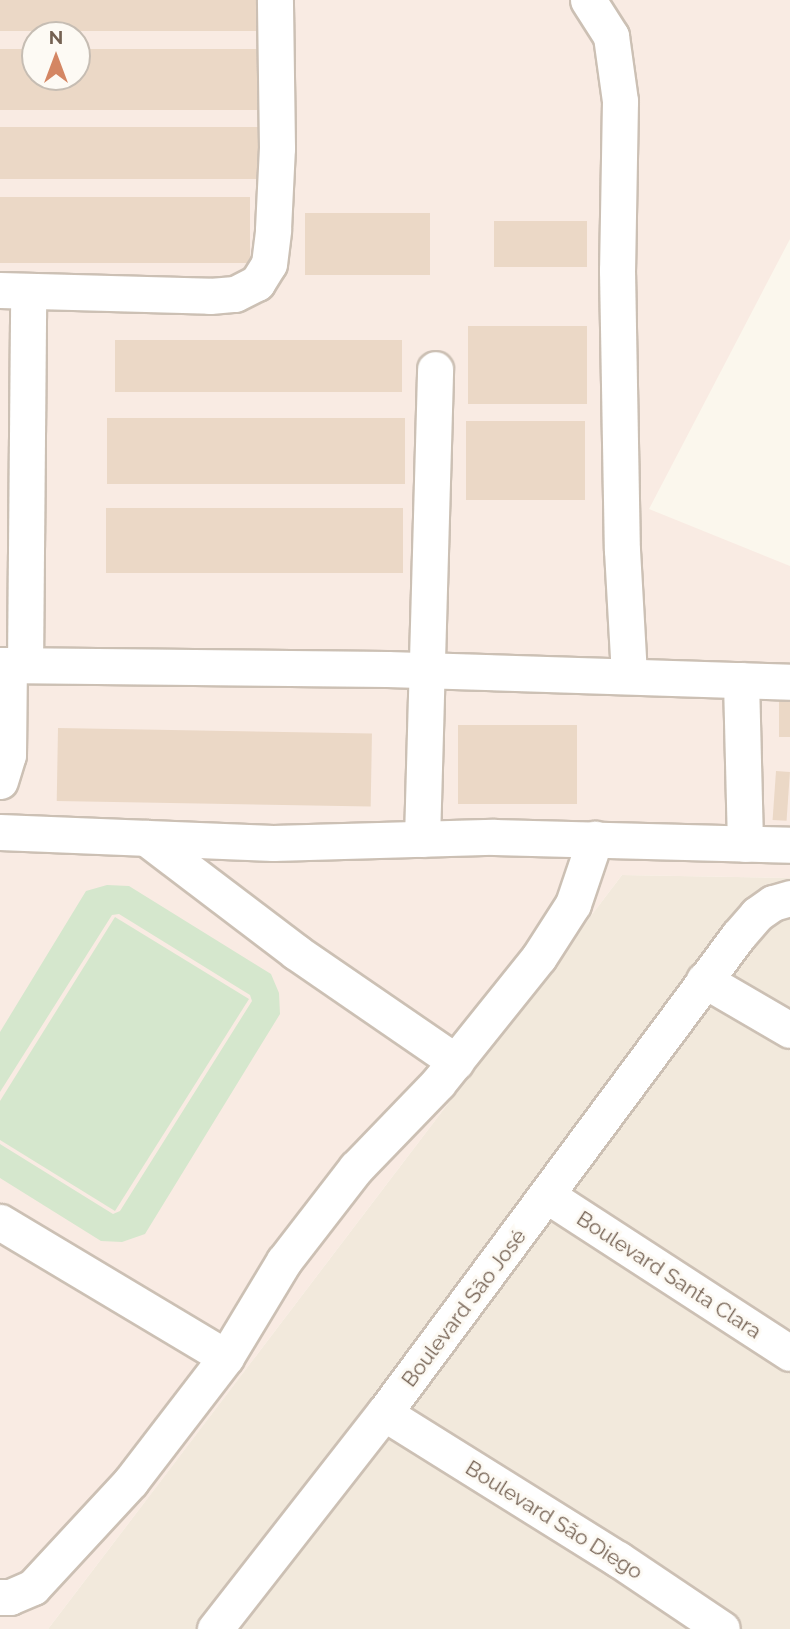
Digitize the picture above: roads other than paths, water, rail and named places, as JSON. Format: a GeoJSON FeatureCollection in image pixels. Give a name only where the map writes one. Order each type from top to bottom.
{"type":"FeatureCollection","features":[{"type":"Feature","properties":{"kind":"street"},"geometry":{"type":"LineString","coordinates":[[0,781],[8,755],[11,665],[14,291],[210,296],[247,290],[263,277],[271,256],[277,148],[275,0]]}},
{"type":"Feature","properties":{"kind":"street"},"geometry":{"type":"LineString","coordinates":[[588,0],[600,14],[611,36],[620,101],[617,270],[622,550],[629,676]]}},
{"type":"Feature","properties":{"kind":"street"},"geometry":{"type":"LineString","coordinates":[[422,839],[435,369]]}},
{"type":"Feature","properties":{"kind":"street"},"geometry":{"type":"LineString","coordinates":[[11,665],[426,670],[790,682]]}},
{"type":"Feature","properties":{"kind":"street"},"geometry":{"type":"LineString","coordinates":[[741,680],[745,844]]}},
{"type":"Feature","properties":{"kind":"street"},"geometry":{"type":"LineString","coordinates":[[0,832],[273,843],[422,839],[595,839],[790,845]]}},
{"type":"Feature","properties":{"kind":"street"},"geometry":{"type":"LineString","coordinates":[[146,838],[296,952],[456,1062]]}},
{"type":"Feature","properties":{"kind":"street"},"geometry":{"type":"LineString","coordinates":[[0,1597],[10,1597],[33,1587],[131,1482],[226,1357],[284,1261],[356,1168],[456,1062],[560,926],[573,904],[595,839]]}},
{"type":"Feature","properties":{"kind":"street","name":"Boulevard São José"},"geometry":{"type":"LineString","coordinates":[[215,1629],[384,1413],[548,1196],[704,980],[757,914],[773,903],[790,898]]}},
{"type":"Feature","properties":{"kind":"street"},"geometry":{"type":"LineString","coordinates":[[704,980],[790,1030]]}},
{"type":"Feature","properties":{"kind":"street","name":"Boulevard Santa Clara"},"geometry":{"type":"LineString","coordinates":[[548,1196],[790,1353]]}},
{"type":"Feature","properties":{"kind":"street"},"geometry":{"type":"LineString","coordinates":[[0,1222],[226,1357]]}},
{"type":"Feature","properties":{"kind":"street","name":"Boulevard São Diego"},"geometry":{"type":"LineString","coordinates":[[384,1413],[618,1559],[722,1629]]}}]}
